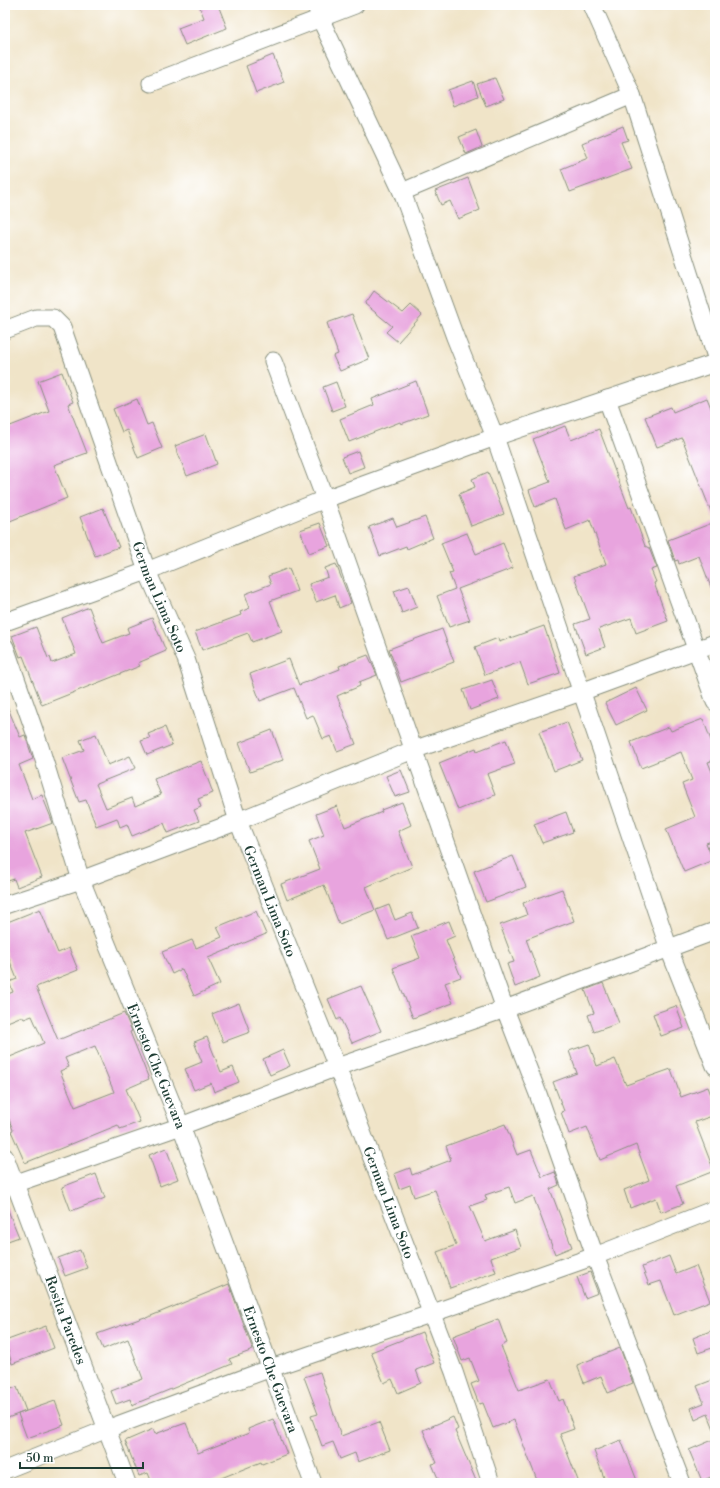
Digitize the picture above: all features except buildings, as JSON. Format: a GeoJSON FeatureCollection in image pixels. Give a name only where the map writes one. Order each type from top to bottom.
{"type":"FeatureCollection","features":[{"type":"Feature","properties":{"kind":"street"},"geometry":{"type":"LineString","coordinates":[[151,84],[318,12],[355,5]]}},
{"type":"Feature","properties":{"kind":"street"},"geometry":{"type":"LineString","coordinates":[[592,5],[632,95],[715,354]]}},
{"type":"Feature","properties":{"kind":"street"},"geometry":{"type":"LineString","coordinates":[[318,12],[402,192],[455,337],[495,437],[669,949],[715,1066]]}},
{"type":"Feature","properties":{"kind":"street"},"geometry":{"type":"LineString","coordinates":[[402,192],[632,95]]}},
{"type":"Feature","properties":{"kind":"street","name":"German Lima Soto"},"geometry":{"type":"LineString","coordinates":[[5,330],[36,318],[54,318],[62,327],[147,570],[186,659],[238,821],[337,1067],[430,1314],[454,1372],[491,1483]]}},
{"type":"Feature","properties":{"kind":"street"},"geometry":{"type":"LineString","coordinates":[[273,361],[325,498],[505,1009],[595,1256],[682,1483]]}},
{"type":"Feature","properties":{"kind":"street"},"geometry":{"type":"LineString","coordinates":[[5,622],[147,570],[325,498],[495,437],[715,363]]}},
{"type":"Feature","properties":{"kind":"street"},"geometry":{"type":"LineString","coordinates":[[607,399],[715,702]]}},
{"type":"Feature","properties":{"kind":"street"},"geometry":{"type":"LineString","coordinates":[[5,905],[81,880],[238,821],[413,750],[581,692],[695,649],[715,643]]}},
{"type":"Feature","properties":{"kind":"street","name":"Ernesto Che Guevara"},"geometry":{"type":"LineString","coordinates":[[5,647],[40,747],[81,880],[181,1126],[313,1483]]}},
{"type":"Feature","properties":{"kind":"street"},"geometry":{"type":"LineString","coordinates":[[10,1185],[181,1126],[337,1067],[505,1009],[715,931]]}},
{"type":"Feature","properties":{"kind":"street","name":"Rosita Paredes"},"geometry":{"type":"LineString","coordinates":[[5,1157],[10,1185],[127,1483]]}},
{"type":"Feature","properties":{"kind":"street"},"geometry":{"type":"LineString","coordinates":[[5,1470],[107,1429],[271,1368],[595,1256],[715,1209]]}}]}
